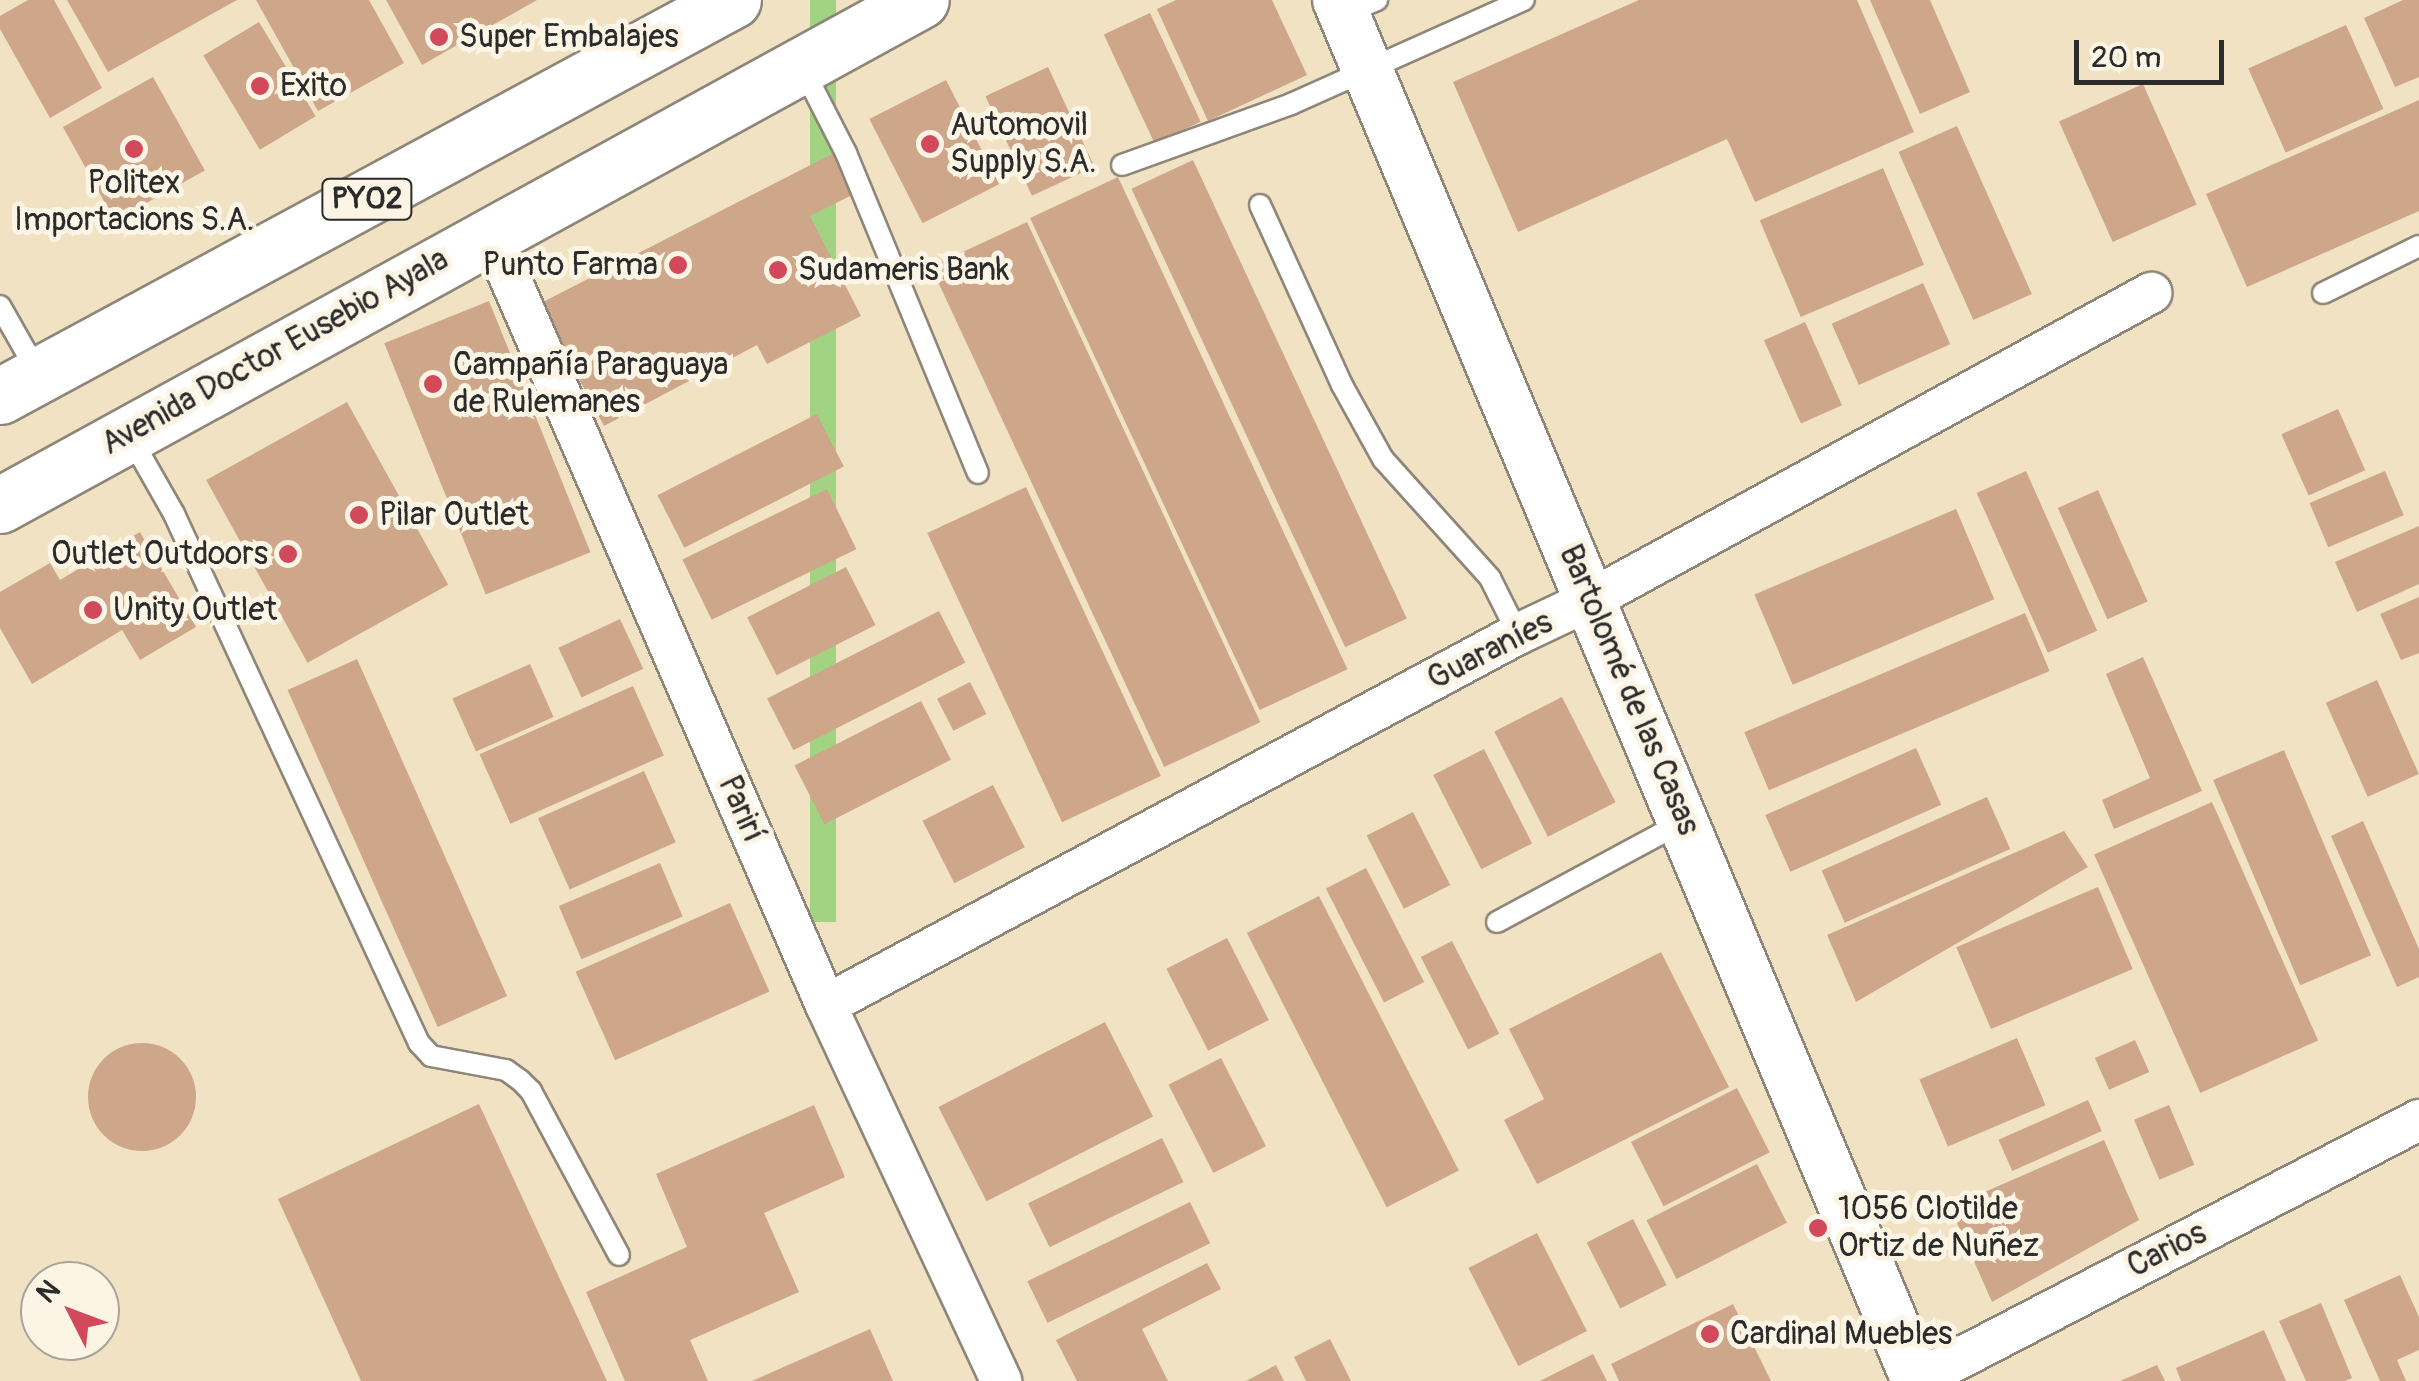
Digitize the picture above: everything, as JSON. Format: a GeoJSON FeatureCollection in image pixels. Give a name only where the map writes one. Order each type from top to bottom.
{"type":"FeatureCollection","features":[{"type":"Feature","properties":{"kind":"highway","name":"PY02"},"geometry":{"type":"LineString","coordinates":[[20,386],[733,0]]}},
{"type":"Feature","properties":{"kind":"highway","name":"Avenida Doctor Eusebio Ayala"},"geometry":{"type":"LineString","coordinates":[[0,504],[490,232],[921,0]]}},
{"type":"Feature","properties":{"kind":"street","name":"Bartolomé de las Casas"},"geometry":{"type":"LineString","coordinates":[[1353,5],[1366,67],[1917,1381]]}},
{"type":"Feature","properties":{"kind":"street","name":"Parirí"},"geometry":{"type":"LineString","coordinates":[[490,232],[826,1005],[1001,1381]]}},
{"type":"Feature","properties":{"kind":"street","name":"Guaraníes"},"geometry":{"type":"LineString","coordinates":[[826,1005],[1518,634],[1590,600],[2151,293]]}},
{"type":"Feature","properties":{"kind":"street","name":"Carios"},"geometry":{"type":"LineString","coordinates":[[1917,1381],[2419,1120]]}},
{"type":"Feature","properties":{"kind":"lane"},"geometry":{"type":"LineString","coordinates":[[1122,165],[1290,104],[1524,0]]}},
{"type":"Feature","properties":{"kind":"lane"},"geometry":{"type":"LineString","coordinates":[[800,65],[846,153],[978,473]]}},
{"type":"Feature","properties":{"kind":"lane"},"geometry":{"type":"LineString","coordinates":[[1260,205],[1342,385],[1382,458],[1490,578],[1518,634]]}},
{"type":"Feature","properties":{"kind":"lane"},"geometry":{"type":"LineString","coordinates":[[2322,294],[2419,246]]}},
{"type":"Feature","properties":{"kind":"lane"},"geometry":{"type":"LineString","coordinates":[[0,306],[20,386]]}},
{"type":"Feature","properties":{"kind":"lane"},"geometry":{"type":"LineString","coordinates":[[128,434],[174,514],[419,1043],[431,1056],[506,1070],[531,1091],[619,1255]]}},
{"type":"Feature","properties":{"kind":"lane"},"geometry":{"type":"LineString","coordinates":[[1497,922],[1685,821]]}},
{"type":"Feature","properties":{"kind":"green space"},"geometry":{"type":"Polygon","coordinates":[[[810,0],[836,0],[836,922],[810,922],[810,0]]]}},
{"type":"Feature","properties":{"kind":"building"},"geometry":{"type":"Polygon","coordinates":[[[28,0],[54,0],[102,88],[50,118],[0,29],[0,16],[28,0]]]}},
{"type":"Feature","properties":{"kind":"building"},"geometry":{"type":"Polygon","coordinates":[[[67,0],[237,0],[108,72],[67,0]]]}},
{"type":"Feature","properties":{"kind":"building"},"geometry":{"type":"Polygon","coordinates":[[[256,0],[369,0],[404,63],[318,111],[256,0]]]}},
{"type":"Feature","properties":{"kind":"building","name":"Super Embalajes"},"geometry":{"type":"Polygon","coordinates":[[[386,0],[537,0],[422,65],[386,0]]]}},
{"type":"Feature","properties":{"kind":"building"},"geometry":{"type":"Polygon","coordinates":[[[1176,0],[1272,0],[1307,75],[1208,121],[1157,9],[1176,0]]]}},
{"type":"Feature","properties":{"kind":"building"},"geometry":{"type":"Polygon","coordinates":[[[1639,0],[1857,0],[1914,132],[1755,202],[1727,139],[1518,232],[1453,82],[1639,0]]]}},
{"type":"Feature","properties":{"kind":"building"},"geometry":{"type":"Polygon","coordinates":[[[1870,0],[1930,0],[1970,92],[1920,114],[1870,0]]]}},
{"type":"Feature","properties":{"kind":"building"},"geometry":{"type":"Polygon","coordinates":[[[2403,0],[2419,0],[2419,77],[2395,87],[2364,18],[2403,0]]]}},
{"type":"Feature","properties":{"kind":"building"},"geometry":{"type":"Polygon","coordinates":[[[1150,13],[1201,122],[1154,143],[1104,35],[1150,13]]]}},
{"type":"Feature","properties":{"kind":"building","name":"Exito"},"geometry":{"type":"Polygon","coordinates":[[[259,22],[316,116],[260,150],[203,55],[259,22]]]}},
{"type":"Feature","properties":{"kind":"building"},"geometry":{"type":"Polygon","coordinates":[[[2346,25],[2383,109],[2286,153],[2248,69],[2346,25]]]}},
{"type":"Feature","properties":{"kind":"building"},"geometry":{"type":"Polygon","coordinates":[[[1048,67],[1094,167],[1032,196],[985,96],[1048,67]]]}},
{"type":"Feature","properties":{"kind":"building","name":"Politex Importacions S.A."},"geometry":{"type":"Polygon","coordinates":[[[153,77],[205,171],[115,221],[63,127],[153,77]]]}},
{"type":"Feature","properties":{"kind":"building","name":"Automovil Supply S.A."},"geometry":{"type":"Polygon","coordinates":[[[946,80],[999,184],[922,223],[869,119],[946,80]]]}},
{"type":"Feature","properties":{"kind":"building"},"geometry":{"type":"Polygon","coordinates":[[[2143,84],[2197,205],[2113,242],[2059,121],[2143,84]]]}},
{"type":"Feature","properties":{"kind":"building"},"geometry":{"type":"Polygon","coordinates":[[[2419,100],[2419,211],[2247,287],[2206,194],[2419,100]]]}},
{"type":"Feature","properties":{"kind":"building"},"geometry":{"type":"Polygon","coordinates":[[[1957,126],[2032,294],[1973,320],[1899,152],[1957,126]]]}},
{"type":"Feature","properties":{"kind":"building"},"geometry":{"type":"Polygon","coordinates":[[[834,153],[854,194],[810,216],[861,316],[767,364],[757,345],[604,426],[539,304],[834,153]]]}},
{"type":"Feature","properties":{"kind":"building"},"geometry":{"type":"Polygon","coordinates":[[[1193,160],[1407,619],[1345,647],[1131,189],[1193,160]]]}},
{"type":"Feature","properties":{"kind":"building"},"geometry":{"type":"Polygon","coordinates":[[[1883,168],[1924,265],[1801,317],[1760,220],[1883,168]]]}},
{"type":"Feature","properties":{"kind":"building"},"geometry":{"type":"Polygon","coordinates":[[[1118,177],[1347,669],[1260,710],[1030,218],[1118,177]]]}},
{"type":"Feature","properties":{"kind":"building"},"geometry":{"type":"Polygon","coordinates":[[[1027,222],[1260,722],[1164,767],[931,267],[1027,222]]]}},
{"type":"Feature","properties":{"kind":"building"},"geometry":{"type":"Polygon","coordinates":[[[1923,283],[1950,344],[1859,385],[1832,324],[1923,283]]]}},
{"type":"Feature","properties":{"kind":"building"},"geometry":{"type":"Polygon","coordinates":[[[489,301],[591,552],[486,595],[384,343],[489,301]]]}},
{"type":"Feature","properties":{"kind":"building"},"geometry":{"type":"Polygon","coordinates":[[[1805,322],[1842,405],[1801,423],[1764,340],[1805,322]]]}},
{"type":"Feature","properties":{"kind":"building"},"geometry":{"type":"Polygon","coordinates":[[[347,402],[448,585],[308,663],[206,480],[347,402]]]}},
{"type":"Feature","properties":{"kind":"building"},"geometry":{"type":"Polygon","coordinates":[[[2338,409],[2365,470],[2309,495],[2281,434],[2338,409]]]}},
{"type":"Feature","properties":{"kind":"building"},"geometry":{"type":"Polygon","coordinates":[[[817,414],[844,467],[684,548],[658,495],[817,414]]]}},
{"type":"Feature","properties":{"kind":"building"},"geometry":{"type":"Polygon","coordinates":[[[2026,471],[2097,631],[2048,653],[1977,493],[2026,471]]]}},
{"type":"Feature","properties":{"kind":"building"},"geometry":{"type":"Polygon","coordinates":[[[2385,471],[2404,515],[2328,547],[2310,503],[2385,471]]]}},
{"type":"Feature","properties":{"kind":"building"},"geometry":{"type":"Polygon","coordinates":[[[1026,487],[1161,776],[1062,822],[927,533],[1026,487]]]}},
{"type":"Feature","properties":{"kind":"building"},"geometry":{"type":"Polygon","coordinates":[[[827,489],[856,549],[712,620],[682,560],[827,489]]]}},
{"type":"Feature","properties":{"kind":"building"},"geometry":{"type":"Polygon","coordinates":[[[2098,490],[2148,601],[2107,619],[2058,508],[2098,490]]]}},
{"type":"Feature","properties":{"kind":"building"},"geometry":{"type":"Polygon","coordinates":[[[1956,509],[1994,599],[1793,685],[1754,595],[1956,509]]]}},
{"type":"Feature","properties":{"kind":"building"},"geometry":{"type":"Polygon","coordinates":[[[2419,526],[2419,584],[2357,612],[2335,562],[2419,526]]]}},
{"type":"Feature","properties":{"kind":"building","name":"Unity Outlet"},"geometry":{"type":"Polygon","coordinates":[[[140,532],[196,627],[140,660],[122,630],[32,684],[0,628],[0,592],[50,563],[60,580],[140,532]]]}},
{"type":"Feature","properties":{"kind":"building"},"geometry":{"type":"Polygon","coordinates":[[[846,567],[876,625],[777,675],[747,617],[846,567]]]}},
{"type":"Feature","properties":{"kind":"building"},"geometry":{"type":"Polygon","coordinates":[[[2419,597],[2419,653],[2401,660],[2380,614],[2419,597]]]}},
{"type":"Feature","properties":{"kind":"building"},"geometry":{"type":"Polygon","coordinates":[[[939,611],[965,663],[793,750],[767,699],[939,611]]]}},
{"type":"Feature","properties":{"kind":"building"},"geometry":{"type":"Polygon","coordinates":[[[2025,613],[2050,671],[1769,790],[1744,732],[2025,613]]]}},
{"type":"Feature","properties":{"kind":"building"},"geometry":{"type":"Polygon","coordinates":[[[620,619],[643,669],[582,698],[558,648],[620,619]]]}},
{"type":"Feature","properties":{"kind":"building"},"geometry":{"type":"Polygon","coordinates":[[[2143,657],[2202,791],[2114,829],[2102,800],[2150,778],[2106,674],[2143,657]]]}},
{"type":"Feature","properties":{"kind":"building"},"geometry":{"type":"Polygon","coordinates":[[[357,659],[507,996],[438,1027],[288,690],[357,659]]]}},
{"type":"Feature","properties":{"kind":"building"},"geometry":{"type":"Polygon","coordinates":[[[530,664],[554,717],[476,752],[452,699],[530,664]]]}},
{"type":"Feature","properties":{"kind":"building"},"geometry":{"type":"Polygon","coordinates":[[[2377,680],[2419,774],[2368,797],[2326,703],[2377,680]]]}},
{"type":"Feature","properties":{"kind":"building"},"geometry":{"type":"Polygon","coordinates":[[[970,682],[986,714],[953,731],[937,699],[970,682]]]}},
{"type":"Feature","properties":{"kind":"building"},"geometry":{"type":"Polygon","coordinates":[[[633,686],[664,755],[510,824],[480,754],[633,686]]]}},
{"type":"Feature","properties":{"kind":"building"},"geometry":{"type":"Polygon","coordinates":[[[1562,697],[1616,802],[1548,837],[1494,732],[1562,697]]]}},
{"type":"Feature","properties":{"kind":"building"},"geometry":{"type":"Polygon","coordinates":[[[921,701],[951,760],[824,824],[794,765],[921,701]]]}},
{"type":"Feature","properties":{"kind":"building"},"geometry":{"type":"Polygon","coordinates":[[[1916,748],[1941,805],[1790,872],[1765,815],[1916,748]]]}},
{"type":"Feature","properties":{"kind":"building"},"geometry":{"type":"Polygon","coordinates":[[[1484,749],[1532,843],[1481,869],[1433,775],[1484,749]]]}},
{"type":"Feature","properties":{"kind":"building"},"geometry":{"type":"Polygon","coordinates":[[[2284,750],[2371,955],[2300,985],[2213,780],[2284,750]]]}},
{"type":"Feature","properties":{"kind":"building"},"geometry":{"type":"Polygon","coordinates":[[[644,771],[676,842],[570,889],[538,818],[644,771]]]}},
{"type":"Feature","properties":{"kind":"building"},"geometry":{"type":"Polygon","coordinates":[[[993,785],[1025,847],[954,883],[923,821],[993,785]]]}},
{"type":"Feature","properties":{"kind":"building"},"geometry":{"type":"Polygon","coordinates":[[[1987,797],[2010,849],[1845,923],[1822,871],[1987,797]]]}},
{"type":"Feature","properties":{"kind":"building"},"geometry":{"type":"Polygon","coordinates":[[[2212,802],[2318,1040],[2200,1093],[2094,854],[2212,802]]]}},
{"type":"Feature","properties":{"kind":"building"},"geometry":{"type":"Polygon","coordinates":[[[1413,812],[1450,885],[1404,909],[1367,836],[1413,812]]]}},
{"type":"Feature","properties":{"kind":"building"},"geometry":{"type":"Polygon","coordinates":[[[2363,821],[2419,949],[2419,977],[2397,987],[2331,836],[2363,821]]]}},
{"type":"Feature","properties":{"kind":"building"},"geometry":{"type":"Polygon","coordinates":[[[2064,831],[2088,867],[1856,1002],[1827,935],[2064,831]]]}},
{"type":"Feature","properties":{"kind":"building"},"geometry":{"type":"Polygon","coordinates":[[[660,863],[683,916],[581,959],[559,906],[660,863]]]}},
{"type":"Feature","properties":{"kind":"building"},"geometry":{"type":"Polygon","coordinates":[[[1366,868],[1424,982],[1384,1002],[1326,888],[1366,868]]]}},
{"type":"Feature","properties":{"kind":"building"},"geometry":{"type":"Polygon","coordinates":[[[2098,887],[2133,969],[1991,1029],[1956,947],[2098,887]]]}},
{"type":"Feature","properties":{"kind":"building"},"geometry":{"type":"Polygon","coordinates":[[[1319,896],[1459,1170],[1387,1207],[1247,933],[1319,896]]]}},
{"type":"Feature","properties":{"kind":"building"},"geometry":{"type":"Polygon","coordinates":[[[730,903],[769,992],[615,1060],[576,972],[730,903]]]}},
{"type":"Feature","properties":{"kind":"building"},"geometry":{"type":"Polygon","coordinates":[[[1227,938],[1269,1020],[1208,1051],[1166,969],[1227,938]]]}},
{"type":"Feature","properties":{"kind":"building"},"geometry":{"type":"Polygon","coordinates":[[[1452,941],[1499,1034],[1468,1050],[1421,957],[1452,941]]]}},
{"type":"Feature","properties":{"kind":"building"},"geometry":{"type":"Polygon","coordinates":[[[1661,952],[1729,1087],[1537,1184],[1504,1120],[1544,1099],[1509,1029],[1661,952]]]}},
{"type":"Feature","properties":{"kind":"building"},"geometry":{"type":"Polygon","coordinates":[[[1105,1022],[1153,1116],[987,1201],[938,1107],[1105,1022]]]}},
{"type":"Feature","properties":{"kind":"building"},"geometry":{"type":"Polygon","coordinates":[[[2017,1038],[2046,1105],[1948,1147],[1919,1079],[2017,1038]]]}},
{"type":"Feature","properties":{"kind":"building"},"geometry":{"type":"Polygon","coordinates":[[[2135,1040],[2149,1072],[2109,1090],[2095,1058],[2135,1040]]]}},
{"type":"Feature","properties":{"kind":"building"},"geometry":{"type":"Polygon","coordinates":[[[142,1043],[163,1047],[180,1059],[192,1076],[196,1097],[192,1118],[180,1135],[163,1147],[142,1151],[121,1147],[104,1135],[92,1118],[88,1097],[92,1076],[104,1059],[121,1047],[142,1043]]]}},
{"type":"Feature","properties":{"kind":"building"},"geometry":{"type":"Polygon","coordinates":[[[1221,1058],[1266,1146],[1213,1173],[1168,1085],[1221,1058]]]}},
{"type":"Feature","properties":{"kind":"building"},"geometry":{"type":"Polygon","coordinates":[[[1737,1088],[1770,1152],[1664,1206],[1631,1142],[1737,1088]]]}},
{"type":"Feature","properties":{"kind":"building"},"geometry":{"type":"Polygon","coordinates":[[[2088,1100],[2102,1131],[2012,1171],[1998,1140],[2088,1100]]]}},
{"type":"Feature","properties":{"kind":"building"},"geometry":{"type":"Polygon","coordinates":[[[479,1104],[607,1381],[361,1381],[278,1199],[479,1104]]]}},
{"type":"Feature","properties":{"kind":"building"},"geometry":{"type":"Polygon","coordinates":[[[814,1105],[845,1177],[764,1213],[799,1292],[690,1340],[708,1381],[625,1381],[586,1292],[687,1247],[656,1174],[814,1105]]]}},
{"type":"Feature","properties":{"kind":"building"},"geometry":{"type":"Polygon","coordinates":[[[2169,1105],[2194,1165],[2159,1180],[2134,1120],[2169,1105]]]}},
{"type":"Feature","properties":{"kind":"building"},"geometry":{"type":"Polygon","coordinates":[[[1162,1138],[1183,1182],[1050,1247],[1028,1203],[1162,1138]]]}},
{"type":"Feature","properties":{"kind":"building"},"geometry":{"type":"Polygon","coordinates":[[[2104,1140],[2139,1220],[1992,1302],[1950,1207],[2104,1140]]]}},
{"type":"Feature","properties":{"kind":"building"},"geometry":{"type":"Polygon","coordinates":[[[1757,1164],[1787,1223],[1676,1279],[1647,1220],[1757,1164]]]}},
{"type":"Feature","properties":{"kind":"building"},"geometry":{"type":"Polygon","coordinates":[[[1190,1202],[1210,1243],[1047,1323],[1027,1281],[1190,1202]]]}},
{"type":"Feature","properties":{"kind":"building"},"geometry":{"type":"Polygon","coordinates":[[[1633,1219],[1667,1285],[1620,1309],[1587,1243],[1633,1219]]]}},
{"type":"Feature","properties":{"kind":"building"},"geometry":{"type":"Polygon","coordinates":[[[1537,1233],[1587,1331],[1518,1366],[1468,1268],[1537,1233]]]}},
{"type":"Feature","properties":{"kind":"building"},"geometry":{"type":"Polygon","coordinates":[[[1207,1263],[1221,1289],[1142,1329],[1168,1381],[1077,1381],[1056,1340],[1207,1263]]]}},
{"type":"Feature","properties":{"kind":"building"},"geometry":{"type":"Polygon","coordinates":[[[2400,1275],[2419,1317],[2419,1350],[2397,1360],[2406,1381],[2380,1381],[2344,1300],[2400,1275]]]}},
{"type":"Feature","properties":{"kind":"building"},"geometry":{"type":"Polygon","coordinates":[[[2321,1303],[2352,1378],[2345,1381],[2306,1381],[2279,1321],[2321,1303]]]}},
{"type":"Feature","properties":{"kind":"building","name":"Cardinal Muebles"},"geometry":{"type":"Polygon","coordinates":[[[1733,1304],[1771,1381],[1619,1381],[1611,1364],[1733,1304]]]}},
{"type":"Feature","properties":{"kind":"building"},"geometry":{"type":"Polygon","coordinates":[[[870,1329],[893,1381],[752,1381],[870,1329]]]}},
{"type":"Feature","properties":{"kind":"building"},"geometry":{"type":"Polygon","coordinates":[[[2264,1330],[2286,1381],[2181,1381],[2176,1368],[2264,1330]]]}},
{"type":"Feature","properties":{"kind":"building"},"geometry":{"type":"Polygon","coordinates":[[[1330,1339],[1351,1381],[1306,1381],[1294,1357],[1330,1339]]]}},
{"type":"Feature","properties":{"kind":"building"},"geometry":{"type":"Polygon","coordinates":[[[1593,1354],[1607,1381],[1540,1381],[1593,1354]]]}},
{"type":"Feature","properties":{"kind":"building"},"geometry":{"type":"Polygon","coordinates":[[[1276,1365],[1284,1381],[1246,1381],[1276,1365]]]}},
{"type":"Feature","properties":{"kind":"building"},"geometry":{"type":"Polygon","coordinates":[[[2157,1365],[2165,1381],[2120,1381],[2157,1365]]]}},
{"type":"Feature","properties":{"kind":"place","name":"Super Embalajes"},"geometry":{"type":"Point","coordinates":[439,37]}},
{"type":"Feature","properties":{"kind":"place","name":"Exito"},"geometry":{"type":"Point","coordinates":[260,86]}},
{"type":"Feature","properties":{"kind":"place","name":"Automovil Supply S.A."},"geometry":{"type":"Point","coordinates":[930,144]}},
{"type":"Feature","properties":{"kind":"place","name":"Politex Importacions S.A."},"geometry":{"type":"Point","coordinates":[134,149]}},
{"type":"Feature","properties":{"kind":"place","name":"Punto Farma"},"geometry":{"type":"Point","coordinates":[678,265]}},
{"type":"Feature","properties":{"kind":"place","name":"Sudameris Bank"},"geometry":{"type":"Point","coordinates":[778,270]}},
{"type":"Feature","properties":{"kind":"place","name":"Campañía Paraguaya de Rulemanes"},"geometry":{"type":"Point","coordinates":[433,384]}},
{"type":"Feature","properties":{"kind":"place","name":"Pilar Outlet"},"geometry":{"type":"Point","coordinates":[359,515]}},
{"type":"Feature","properties":{"kind":"place","name":"Outlet Outdoors"},"geometry":{"type":"Point","coordinates":[288,554]}},
{"type":"Feature","properties":{"kind":"place","name":"Unity Outlet"},"geometry":{"type":"Point","coordinates":[93,610]}},
{"type":"Feature","properties":{"kind":"place","name":"1056 Clotilde Ortiz de Nuñez"},"geometry":{"type":"Point","coordinates":[1818,1228]}},
{"type":"Feature","properties":{"kind":"place","name":"Cardinal Muebles"},"geometry":{"type":"Point","coordinates":[1710,1334]}}]}
